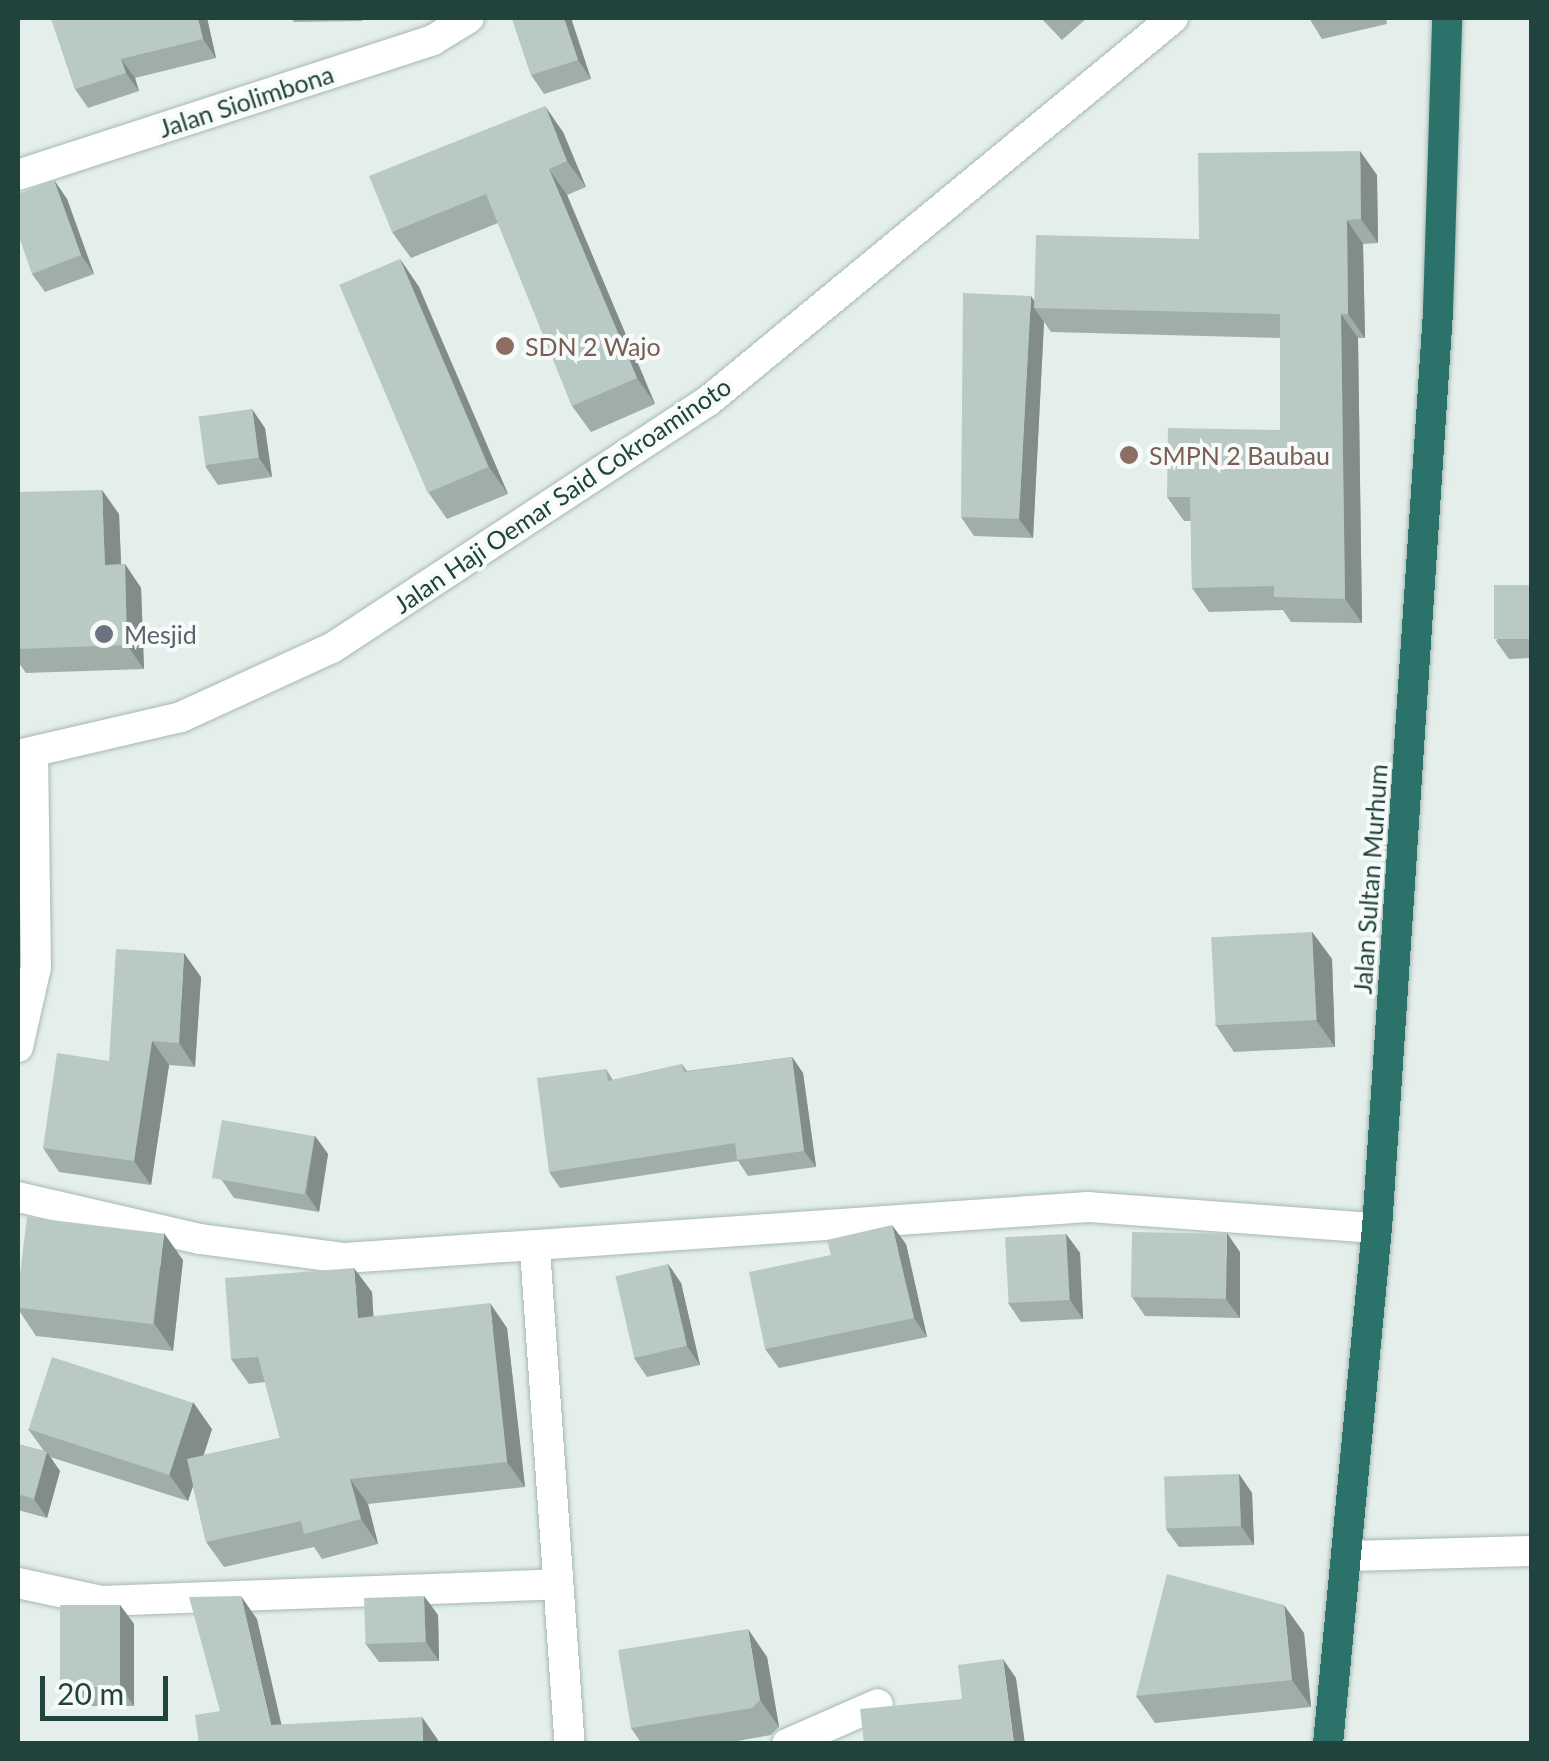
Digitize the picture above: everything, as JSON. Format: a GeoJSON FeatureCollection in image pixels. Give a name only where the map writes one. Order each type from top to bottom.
{"type":"FeatureCollection","features":[{"type":"Feature","properties":{"kind":"highway","name":"Jalan Sultan Murhum"},"geometry":{"type":"LineString","coordinates":[[1328,1744],[1376,1228],[1438,311],[1447,18]]}},
{"type":"Feature","properties":{"kind":"street","name":"Jalan Siolimbona"},"geometry":{"type":"LineString","coordinates":[[18,175],[433,40],[469,18]]}},
{"type":"Feature","properties":{"kind":"street","name":"Jalan Haji Oemar Said Cokroaminoto"},"geometry":{"type":"LineString","coordinates":[[25,756],[182,717],[332,648],[707,402],[1154,23]]}},
{"type":"Feature","properties":{"kind":"street"},"geometry":{"type":"LineString","coordinates":[[18,1047],[36,967],[26,839],[25,756]]}},
{"type":"Feature","properties":{"kind":"street"},"geometry":{"type":"LineString","coordinates":[[18,1197],[200,1238],[345,1258],[535,1249],[1088,1207],[1376,1228]]}},
{"type":"Feature","properties":{"kind":"street"},"geometry":{"type":"LineString","coordinates":[[535,1249],[554,1584],[570,1744]]}},
{"type":"Feature","properties":{"kind":"street"},"geometry":{"type":"LineString","coordinates":[[1348,1556],[1532,1551]]}},
{"type":"Feature","properties":{"kind":"street"},"geometry":{"type":"LineString","coordinates":[[18,1583],[102,1600],[554,1584]]}},
{"type":"Feature","properties":{"kind":"street"},"geometry":{"type":"LineString","coordinates":[[788,1744],[878,1704]]}},
{"type":"Feature","properties":{"kind":"building"},"geometry":{"type":"Polygon","coordinates":[[[51,18],[198,18],[203,39],[121,59],[126,73],[75,89],[51,18]]]}},
{"type":"Feature","properties":{"kind":"building"},"geometry":{"type":"Polygon","coordinates":[[[512,18],[564,18],[578,60],[531,75],[512,18]]]}},
{"type":"Feature","properties":{"kind":"building"},"geometry":{"type":"Polygon","coordinates":[[[545,106],[567,161],[549,169],[637,378],[572,406],[486,194],[392,232],[369,176],[545,106]]]}},
{"type":"Feature","properties":{"kind":"building"},"geometry":{"type":"Polygon","coordinates":[[[1360,151],[1361,219],[1347,220],[1348,314],[1341,314],[1345,599],[1274,597],[1274,586],[1192,588],[1190,497],[1167,497],[1168,428],[1280,430],[1280,314],[1034,308],[1036,235],[1199,239],[1198,153],[1360,151]]]}},
{"type":"Feature","properties":{"kind":"building"},"geometry":{"type":"Polygon","coordinates":[[[54,180],[81,255],[32,274],[18,234],[18,194],[54,180]]]}},
{"type":"Feature","properties":{"kind":"building"},"geometry":{"type":"Polygon","coordinates":[[[400,259],[488,467],[428,493],[339,285],[400,259]]]}},
{"type":"Feature","properties":{"kind":"building"},"geometry":{"type":"Polygon","coordinates":[[[963,293],[1031,296],[1019,519],[961,517],[963,293]]]}},
{"type":"Feature","properties":{"kind":"building"},"geometry":{"type":"Polygon","coordinates":[[[252,409],[259,458],[205,465],[199,417],[252,409]]]}},
{"type":"Feature","properties":{"kind":"building"},"geometry":{"type":"Polygon","coordinates":[[[102,490],[105,565],[125,564],[127,645],[18,649],[18,492],[102,490]]]}},
{"type":"Feature","properties":{"kind":"building"},"geometry":{"type":"Polygon","coordinates":[[[1494,585],[1532,585],[1532,639],[1494,639],[1494,585]]]}},
{"type":"Feature","properties":{"kind":"building"},"geometry":{"type":"Polygon","coordinates":[[[1312,932],[1317,1020],[1216,1025],[1211,937],[1312,932]]]}},
{"type":"Feature","properties":{"kind":"building"},"geometry":{"type":"Polygon","coordinates":[[[116,949],[184,953],[179,1043],[152,1041],[134,1161],[43,1148],[57,1053],[109,1061],[116,949]]]}},
{"type":"Feature","properties":{"kind":"building"},"geometry":{"type":"Polygon","coordinates":[[[792,1057],[804,1151],[737,1160],[735,1143],[549,1172],[537,1078],[606,1069],[608,1081],[682,1064],[684,1072],[792,1057]]]}},
{"type":"Feature","properties":{"kind":"building"},"geometry":{"type":"Polygon","coordinates":[[[222,1120],[315,1136],[304,1194],[212,1178],[222,1120]]]}},
{"type":"Feature","properties":{"kind":"building"},"geometry":{"type":"Polygon","coordinates":[[[27,1217],[164,1234],[153,1324],[18,1308],[27,1217]]]}},
{"type":"Feature","properties":{"kind":"building"},"geometry":{"type":"Polygon","coordinates":[[[892,1225],[914,1318],[765,1349],[749,1272],[831,1255],[827,1240],[892,1225]]]}},
{"type":"Feature","properties":{"kind":"building"},"geometry":{"type":"Polygon","coordinates":[[[1132,1232],[1227,1234],[1226,1299],[1131,1297],[1132,1232]]]}},
{"type":"Feature","properties":{"kind":"building"},"geometry":{"type":"Polygon","coordinates":[[[1066,1234],[1069,1300],[1009,1303],[1005,1237],[1066,1234]]]}},
{"type":"Feature","properties":{"kind":"building"},"geometry":{"type":"Polygon","coordinates":[[[668,1264],[687,1346],[634,1358],[615,1276],[668,1264]]]}},
{"type":"Feature","properties":{"kind":"building"},"geometry":{"type":"Polygon","coordinates":[[[354,1268],[358,1318],[490,1303],[507,1462],[350,1479],[361,1519],[304,1534],[301,1521],[206,1542],[187,1459],[280,1438],[258,1357],[231,1359],[225,1278],[354,1268]]]}},
{"type":"Feature","properties":{"kind":"building"},"geometry":{"type":"Polygon","coordinates":[[[52,1357],[193,1403],[169,1475],[29,1429],[52,1357]]]}},
{"type":"Feature","properties":{"kind":"building"},"geometry":{"type":"Polygon","coordinates":[[[18,1444],[47,1452],[34,1499],[18,1494],[18,1444]]]}},
{"type":"Feature","properties":{"kind":"building"},"geometry":{"type":"Polygon","coordinates":[[[1239,1474],[1241,1526],[1166,1529],[1164,1477],[1239,1474]]]}},
{"type":"Feature","properties":{"kind":"building"},"geometry":{"type":"Polygon","coordinates":[[[1167,1574],[1284,1605],[1292,1680],[1136,1696],[1167,1574]]]}},
{"type":"Feature","properties":{"kind":"building"},"geometry":{"type":"Polygon","coordinates":[[[241,1596],[271,1725],[422,1717],[423,1744],[199,1744],[195,1715],[220,1711],[189,1597],[241,1596]]]}},
{"type":"Feature","properties":{"kind":"building"},"geometry":{"type":"Polygon","coordinates":[[[424,1596],[426,1642],[366,1644],[364,1598],[424,1596]]]}},
{"type":"Feature","properties":{"kind":"building"},"geometry":{"type":"Polygon","coordinates":[[[60,1605],[120,1605],[120,1687],[60,1687],[60,1605]]]}},
{"type":"Feature","properties":{"kind":"building"},"geometry":{"type":"Polygon","coordinates":[[[748,1629],[760,1700],[752,1708],[631,1728],[618,1650],[748,1629]]]}},
{"type":"Feature","properties":{"kind":"building"},"geometry":{"type":"Polygon","coordinates":[[[1003,1659],[1014,1744],[864,1744],[860,1709],[962,1699],[958,1665],[1003,1659]]]}},
{"type":"Feature","properties":{"kind":"place","name":"SDN 2 Wajo"},"geometry":{"type":"Point","coordinates":[505,346]}},
{"type":"Feature","properties":{"kind":"place","name":"SMPN 2 Baubau"},"geometry":{"type":"Point","coordinates":[1129,455]}},
{"type":"Feature","properties":{"kind":"place","name":"Mesjid"},"geometry":{"type":"Point","coordinates":[104,634]}}]}
